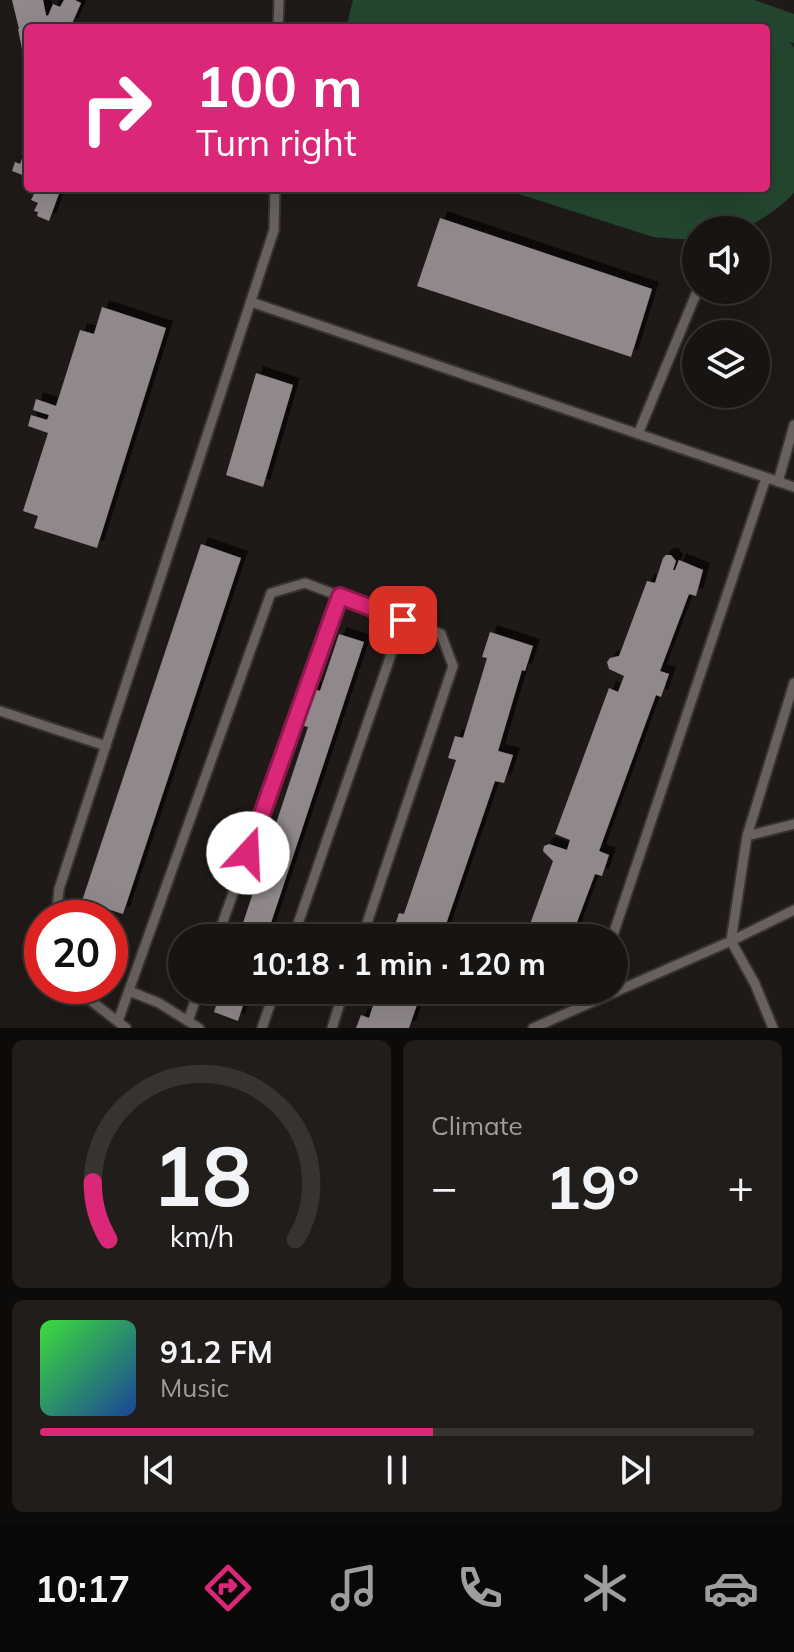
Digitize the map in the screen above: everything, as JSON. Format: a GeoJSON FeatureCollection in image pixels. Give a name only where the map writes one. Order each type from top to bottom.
{"type":"FeatureCollection","features":[{"type":"Feature","properties":{"kind":"lane"},"geometry":{"type":"LineString","coordinates":[[278,24],[279,0]]}},
{"type":"Feature","properties":{"kind":"lane"},"geometry":{"type":"LineString","coordinates":[[58,900],[274,230],[275,192]]}},
{"type":"Feature","properties":{"kind":"lane"},"geometry":{"type":"LineString","coordinates":[[251,302],[794,487]]}},
{"type":"Feature","properties":{"kind":"lane"},"geometry":{"type":"LineString","coordinates":[[638,434],[692,304]]}},
{"type":"Feature","properties":{"kind":"lane"},"geometry":{"type":"LineString","coordinates":[[778,482],[794,425]]}},
{"type":"Feature","properties":{"kind":"lane"},"geometry":{"type":"LineString","coordinates":[[617,924],[766,478]]}},
{"type":"Feature","properties":{"kind":"lane"},"geometry":{"type":"LineString","coordinates":[[95,1004],[122,1025],[129,991],[271,593],[305,583],[441,634],[453,666],[367,924]]}},
{"type":"Feature","properties":{"kind":"lane"},"geometry":{"type":"LineString","coordinates":[[222,924],[340,596]]}},
{"type":"Feature","properties":{"kind":"lane"},"geometry":{"type":"LineString","coordinates":[[298,924],[403,620]]}},
{"type":"Feature","properties":{"kind":"lane"},"geometry":{"type":"LineString","coordinates":[[773,1028],[755,984],[731,941],[747,836],[794,683]]}},
{"type":"Feature","properties":{"kind":"lane"},"geometry":{"type":"LineString","coordinates":[[0,711],[106,746]]}},
{"type":"Feature","properties":{"kind":"lane"},"geometry":{"type":"LineString","coordinates":[[747,836],[794,824]]}},
{"type":"Feature","properties":{"kind":"lane"},"geometry":{"type":"LineString","coordinates":[[628,986],[794,910]]}},
{"type":"Feature","properties":{"kind":"lane"},"geometry":{"type":"LineString","coordinates":[[129,991],[159,1003],[199,1028]]}},
{"type":"Feature","properties":{"kind":"lane"},"geometry":{"type":"LineString","coordinates":[[188,1021],[194,1004]]}},
{"type":"Feature","properties":{"kind":"lane"},"geometry":{"type":"LineString","coordinates":[[262,1028],[270,1004]]}},
{"type":"Feature","properties":{"kind":"lane"},"geometry":{"type":"LineString","coordinates":[[332,1028],[340,1004]]}},
{"type":"Feature","properties":{"kind":"lane"},"geometry":{"type":"LineString","coordinates":[[533,1028],[588,1004]]}},
{"type":"Feature","properties":{"kind":"green space"},"geometry":{"type":"Polygon","coordinates":[[[353,0],[754,0],[794,14],[794,43],[790,42],[794,48],[794,193],[767,216],[682,216],[682,239],[676,239],[653,237],[512,192],[770,192],[770,24],[347,24],[353,0]]]}},
{"type":"Feature","properties":{"kind":"building"},"geometry":{"type":"Polygon","coordinates":[[[12,0],[43,0],[48,16],[53,4],[60,7],[64,0],[81,3],[72,24],[24,24],[23,54],[12,0]]]}},
{"type":"Feature","properties":{"kind":"building"},"geometry":{"type":"Polygon","coordinates":[[[24,156],[24,176],[12,171],[15,162],[20,164],[24,156]]]}},
{"type":"Feature","properties":{"kind":"building"},"geometry":{"type":"Polygon","coordinates":[[[35,192],[60,192],[49,221],[37,216],[38,212],[34,211],[38,203],[31,200],[35,192]]]}},
{"type":"Feature","properties":{"kind":"building"},"geometry":{"type":"Polygon","coordinates":[[[440,218],[652,289],[631,357],[417,286],[440,218]]]}},
{"type":"Feature","properties":{"kind":"building"},"geometry":{"type":"Polygon","coordinates":[[[102,307],[166,328],[97,548],[34,528],[38,516],[23,511],[48,433],[28,426],[31,415],[47,420],[49,415],[33,410],[36,399],[56,406],[80,330],[94,334],[102,307]]]}},
{"type":"Feature","properties":{"kind":"building"},"geometry":{"type":"Polygon","coordinates":[[[256,373],[293,385],[263,487],[226,475],[256,373]]]}},
{"type":"Feature","properties":{"kind":"building"},"geometry":{"type":"Polygon","coordinates":[[[201,544],[241,558],[128,900],[82,900],[201,544]]]}},
{"type":"Feature","properties":{"kind":"building"},"geometry":{"type":"Polygon","coordinates":[[[671,555],[676,561],[673,570],[679,560],[703,570],[696,596],[689,594],[660,671],[669,674],[661,697],[656,695],[599,851],[609,855],[602,876],[595,874],[576,924],[530,924],[553,861],[543,851],[544,846],[549,844],[567,850],[570,840],[555,834],[609,688],[618,692],[624,676],[609,669],[607,662],[619,656],[647,581],[655,583],[663,558],[671,555]]]}},
{"type":"Feature","properties":{"kind":"building"},"geometry":{"type":"Polygon","coordinates":[[[490,632],[533,646],[525,671],[522,670],[498,751],[513,755],[504,783],[495,781],[446,924],[395,924],[399,913],[404,914],[456,760],[448,758],[455,736],[463,738],[487,658],[482,657],[490,632]]]}},
{"type":"Feature","properties":{"kind":"building"},"geometry":{"type":"Polygon","coordinates":[[[339,634],[364,642],[271,924],[243,924],[308,727],[300,725],[311,688],[320,691],[339,634]]]}},
{"type":"Feature","properties":{"kind":"building"},"geometry":{"type":"Polygon","coordinates":[[[217,1004],[243,1004],[238,1021],[214,1012],[217,1004]]]}},
{"type":"Feature","properties":{"kind":"building"},"geometry":{"type":"Polygon","coordinates":[[[374,1004],[417,1004],[409,1028],[356,1028],[361,1015],[369,1018],[374,1004]]]}},
{"type":"Feature","properties":{"kind":"route"},"geometry":{"type":"LineString","coordinates":[[248,853],[340,596],[403,620]]}}]}
